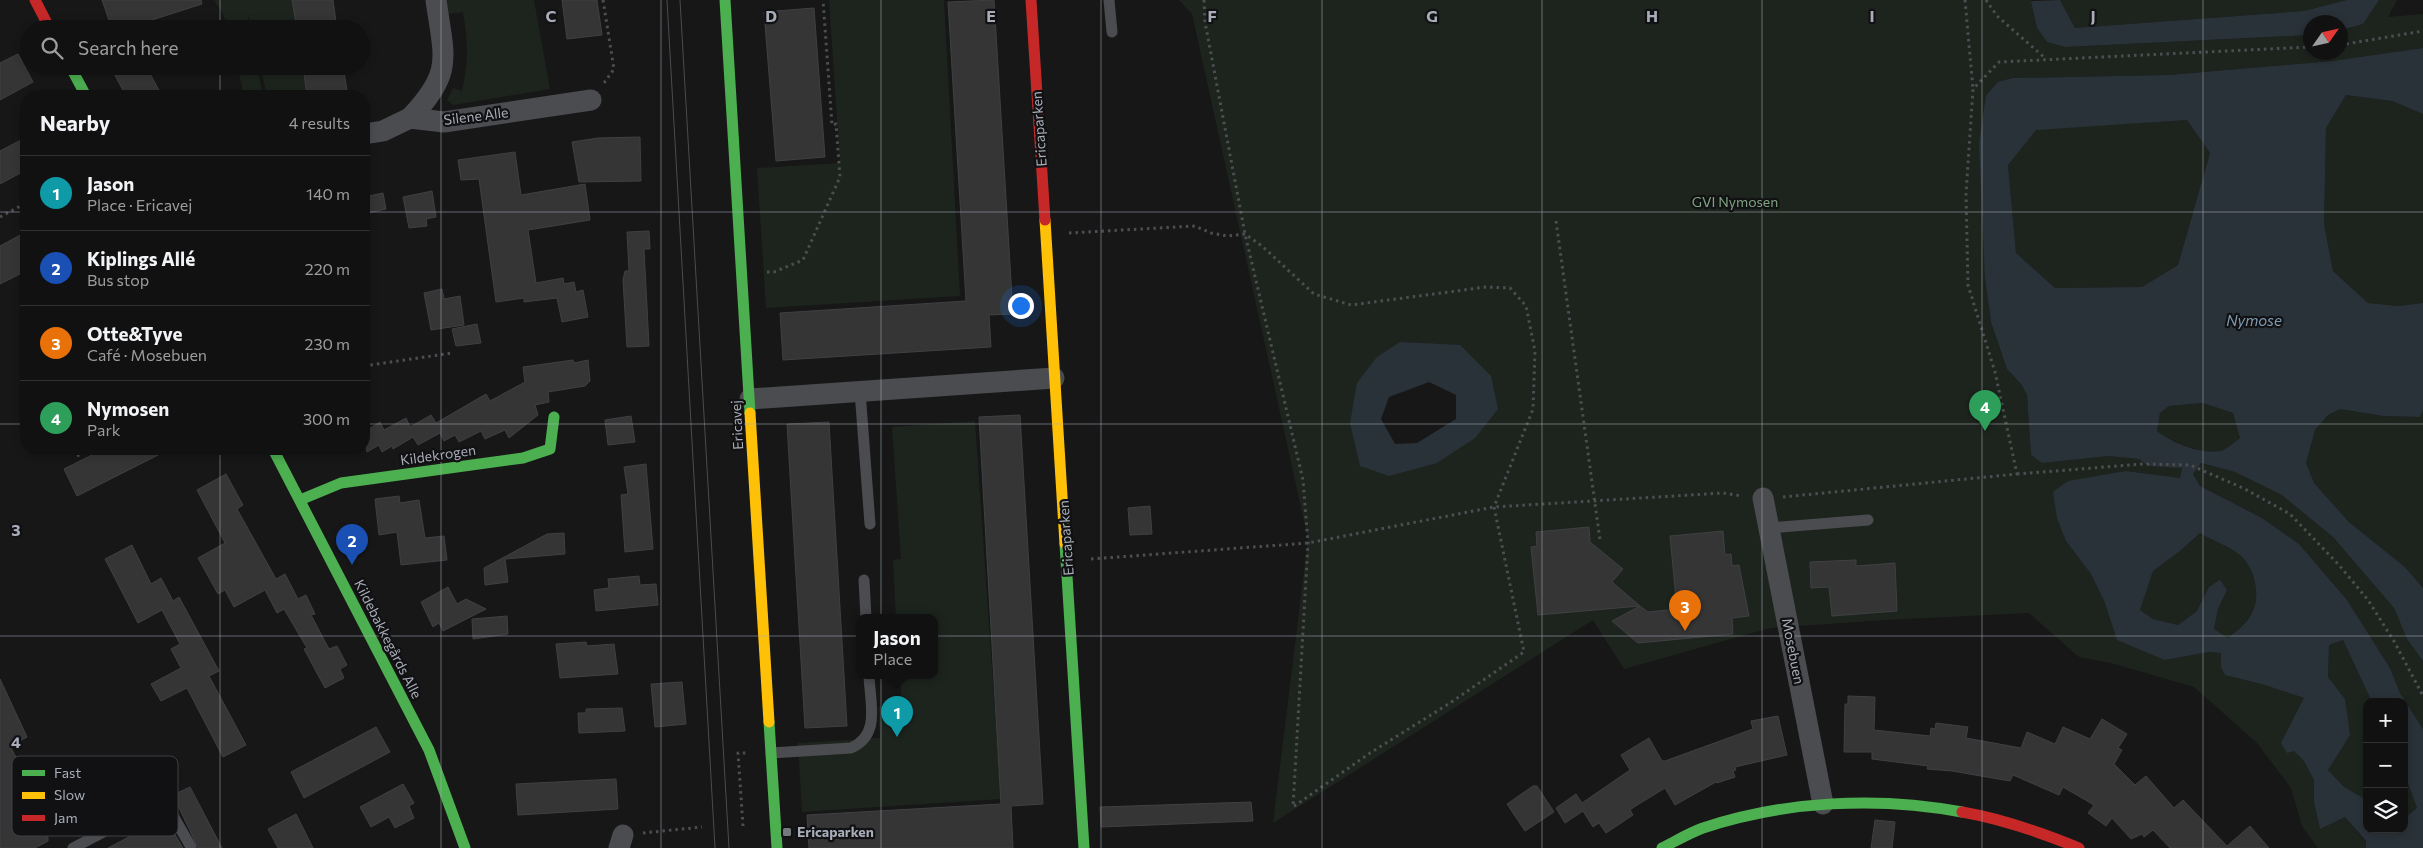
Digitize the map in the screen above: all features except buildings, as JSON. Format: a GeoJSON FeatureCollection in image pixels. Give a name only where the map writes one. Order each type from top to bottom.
{"type":"FeatureCollection","features":[{"type":"Feature","properties":{"kind":"street"},"geometry":{"type":"LineString","coordinates":[[35,0],[45,20]]}},
{"type":"Feature","properties":{"kind":"street"},"geometry":{"type":"LineString","coordinates":[[370,133],[383,132],[410,118],[429,98],[440,79],[444,57],[436,0]]}},
{"type":"Feature","properties":{"kind":"street","name":"Ericavej"},"geometry":{"type":"LineString","coordinates":[[725,0],[778,848]]}},
{"type":"Feature","properties":{"kind":"street","name":"Ericaparken"},"geometry":{"type":"LineString","coordinates":[[1031,0],[1054,378],[1068,561],[1084,848]]}},
{"type":"Feature","properties":{"kind":"street"},"geometry":{"type":"LineString","coordinates":[[75,75],[83,90]]}},
{"type":"Feature","properties":{"kind":"street","name":"Silene Alle"},"geometry":{"type":"LineString","coordinates":[[410,118],[444,122],[592,100]]}},
{"type":"Feature","properties":{"kind":"street"},"geometry":{"type":"LineString","coordinates":[[750,399],[1054,378]]}},
{"type":"Feature","properties":{"kind":"street","name":"Kildekrogen"},"geometry":{"type":"LineString","coordinates":[[300,500],[342,483],[523,458],[550,449],[554,417]]}},
{"type":"Feature","properties":{"kind":"street","name":"Kildebakkegårds Alle"},"geometry":{"type":"LineString","coordinates":[[276,455],[429,750],[465,848]]}},
{"type":"Feature","properties":{"kind":"street","name":"Mosebuen"},"geometry":{"type":"LineString","coordinates":[[1763,498],[1823,804]]}},
{"type":"Feature","properties":{"kind":"street"},"geometry":{"type":"LineString","coordinates":[[1662,848],[1702,828],[1755,816],[1823,804],[1898,803],[1988,816],[2063,840],[2079,848]]}},
{"type":"Feature","properties":{"kind":"lane"},"geometry":{"type":"LineString","coordinates":[[1109,0],[1112,32]]}},
{"type":"Feature","properties":{"kind":"lane"},"geometry":{"type":"LineString","coordinates":[[860,391],[870,524]]}},
{"type":"Feature","properties":{"kind":"lane"},"geometry":{"type":"LineString","coordinates":[[1769,528],[1868,520]]}},
{"type":"Feature","properties":{"kind":"lane"},"geometry":{"type":"LineString","coordinates":[[864,580],[866,614]]}},
{"type":"Feature","properties":{"kind":"lane"},"geometry":{"type":"LineString","coordinates":[[771,753],[851,748],[859,744],[867,737],[871,728],[869,679]]}},
{"type":"Feature","properties":{"kind":"lane"},"geometry":{"type":"LineString","coordinates":[[178,824],[191,847]]}},
{"type":"Feature","properties":{"kind":"lane"},"geometry":{"type":"LineString","coordinates":[[73,848],[96,836]]}},
{"type":"Feature","properties":{"kind":"path"},"geometry":{"type":"LineString","coordinates":[[592,100],[614,69],[603,0]]}},
{"type":"Feature","properties":{"kind":"path"},"geometry":{"type":"LineString","coordinates":[[743,274],[774,272],[803,260],[840,177],[836,124],[832,125],[823,0]]}},
{"type":"Feature","properties":{"kind":"path"},"geometry":{"type":"LineString","coordinates":[[1046,234],[1195,226],[1211,233],[1226,236],[1245,234],[1262,246],[1314,294],[1351,305],[1486,286],[1510,288],[1526,306],[1535,351],[1533,409],[1494,507],[1524,652],[1450,703],[1370,753],[1293,807],[1308,543],[1303,480],[1245,234],[1205,22],[1204,0]]}},
{"type":"Feature","properties":{"kind":"path"},"geometry":{"type":"LineString","coordinates":[[1965,0],[1973,89],[1966,194],[1968,285],[1995,372],[2017,474]]}},
{"type":"Feature","properties":{"kind":"path"},"geometry":{"type":"LineString","coordinates":[[1986,0],[1997,16],[2046,58]]}},
{"type":"Feature","properties":{"kind":"path"},"geometry":{"type":"LineString","coordinates":[[2348,43],[2423,31]]}},
{"type":"Feature","properties":{"kind":"path"},"geometry":{"type":"LineString","coordinates":[[1973,89],[1999,62],[2046,58],[2303,47]]}},
{"type":"Feature","properties":{"kind":"path"},"geometry":{"type":"LineString","coordinates":[[0,217],[20,206]]}},
{"type":"Feature","properties":{"kind":"path"},"geometry":{"type":"LineString","coordinates":[[1556,221],[1600,540]]}},
{"type":"Feature","properties":{"kind":"path"},"geometry":{"type":"LineString","coordinates":[[370,365],[452,353]]}},
{"type":"Feature","properties":{"kind":"path"},"geometry":{"type":"LineString","coordinates":[[1068,561],[1308,543],[1494,507],[1723,494],[1763,498],[2143,464],[2190,465],[2243,488],[2290,514],[2339,565],[2368,600],[2395,643],[2423,696]]}},
{"type":"Feature","properties":{"kind":"path"},"geometry":{"type":"LineString","coordinates":[[738,753],[743,826]]}},
{"type":"Feature","properties":{"kind":"path"},"geometry":{"type":"LineString","coordinates":[[621,841],[702,827]]}},
{"type":"Feature","properties":{"kind":"green space"},"geometry":{"type":"Polygon","coordinates":[[[214,0],[292,0],[295,20],[250,20],[248,13],[248,20],[225,20],[214,0]]]}},
{"type":"Feature","properties":{"kind":"green space"},"geometry":{"type":"Polygon","coordinates":[[[445,0],[534,0],[550,89],[453,105],[447,100],[453,88],[462,91],[467,52],[463,12],[447,14],[445,0]]]}},
{"type":"Feature","properties":{"kind":"green space"},"geometry":{"type":"Polygon","coordinates":[[[829,0],[944,0],[960,296],[766,308],[757,168],[840,163],[829,0]]]}},
{"type":"Feature","properties":{"kind":"green space","name":"GVI Nymosen"},"geometry":{"type":"Polygon","coordinates":[[[1179,0],[2031,0],[2037,28],[2047,42],[2065,47],[2303,35],[2303,60],[2339,60],[2169,75],[2013,78],[1985,278],[1991,322],[2007,369],[2021,384],[2027,395],[2031,455],[2042,463],[2109,456],[2139,459],[2148,466],[2182,467],[2180,478],[2126,471],[2066,541],[2091,574],[2105,603],[2165,660],[2209,652],[2222,653],[2221,666],[2225,675],[2265,685],[2304,698],[2294,751],[2304,761],[2314,780],[2314,802],[2320,828],[2345,817],[2366,842],[2366,848],[2318,848],[2302,826],[2291,788],[2257,743],[2194,687],[2111,663],[2079,657],[2029,613],[1770,628],[1624,669],[1593,620],[1273,823],[1308,539],[1192,14],[1179,0]],[[1400,342],[1360,465],[1437,463],[1498,409],[1427,344],[1400,342]]]}},
{"type":"Feature","properties":{"kind":"green space"},"geometry":{"type":"Polygon","coordinates":[[[2060,0],[2347,0],[2304,11],[2075,28],[2060,0]]]}},
{"type":"Feature","properties":{"kind":"green space"},"geometry":{"type":"Polygon","coordinates":[[[2379,0],[2397,0],[2388,17],[2423,14],[2423,48],[2348,59],[2348,28],[2363,24],[2379,0]]]}},
{"type":"Feature","properties":{"kind":"green space"},"geometry":{"type":"Polygon","coordinates":[[[239,75],[259,75],[262,90],[242,90],[239,75]]]}},
{"type":"Feature","properties":{"kind":"green space"},"geometry":{"type":"Polygon","coordinates":[[[262,75],[304,75],[306,90],[266,90],[262,75]]]}},
{"type":"Feature","properties":{"kind":"green space"},"geometry":{"type":"Polygon","coordinates":[[[2346,95],[2392,101],[2423,114],[2423,303],[2398,306],[2368,303],[2333,271],[2324,224],[2326,128],[2346,95]]]}},
{"type":"Feature","properties":{"kind":"green space"},"geometry":{"type":"Polygon","coordinates":[[[2187,120],[2210,153],[2178,265],[2142,287],[2055,288],[2016,253],[2008,165],[2036,129],[2187,120]]]}},
{"type":"Feature","properties":{"kind":"green space"},"geometry":{"type":"Polygon","coordinates":[[[2203,403],[2233,413],[2240,438],[2220,451],[2204,451],[2170,439],[2157,431],[2160,413],[2169,406],[2203,403]]]}},
{"type":"Feature","properties":{"kind":"green space"},"geometry":{"type":"Polygon","coordinates":[[[2340,409],[2383,416],[2419,417],[2423,410],[2423,588],[2405,567],[2349,522],[2314,483],[2306,463],[2315,430],[2328,415],[2340,409]]]}},
{"type":"Feature","properties":{"kind":"green space"},"geometry":{"type":"Polygon","coordinates":[[[975,421],[1001,799],[802,812],[798,743],[880,738],[878,707],[902,706],[900,679],[938,679],[938,614],[896,614],[893,560],[901,559],[892,427],[975,421]]]}},
{"type":"Feature","properties":{"kind":"green space"},"geometry":{"type":"Polygon","coordinates":[[[2200,463],[2235,472],[2283,495],[2333,537],[2394,608],[2407,639],[2423,661],[2423,729],[2408,706],[2408,698],[2403,698],[2400,693],[2390,668],[2347,600],[2299,544],[2262,518],[2200,486],[2193,474],[2200,463]]]}},
{"type":"Feature","properties":{"kind":"green space"},"geometry":{"type":"Polygon","coordinates":[[[2200,533],[2241,556],[2250,567],[2253,575],[2256,591],[2255,606],[2247,620],[2228,638],[2214,629],[2218,609],[2227,590],[2209,587],[2197,611],[2178,625],[2153,619],[2140,610],[2153,571],[2200,533]]]}},
{"type":"Feature","properties":{"kind":"green space"},"geometry":{"type":"Polygon","coordinates":[[[2343,640],[2370,698],[2363,698],[2363,798],[2344,787],[2328,770],[2332,761],[2345,699],[2328,677],[2329,644],[2343,640]]]}},
{"type":"Feature","properties":{"kind":"green space"},"geometry":{"type":"Polygon","coordinates":[[[2408,784],[2417,808],[2408,816],[2408,784]]]}},
{"type":"Feature","properties":{"kind":"water"},"geometry":{"type":"Polygon","coordinates":[[[2060,0],[2075,28],[2304,11],[2347,0],[2379,0],[2363,24],[2348,28],[2348,15],[2303,15],[2303,35],[2065,47],[2047,42],[2037,28],[2031,1],[2060,0]]]}},
{"type":"Feature","properties":{"kind":"water","name":"Nymose"},"geometry":{"type":"Polygon","coordinates":[[[2423,48],[2423,114],[2392,101],[2346,95],[2326,128],[2324,224],[2333,271],[2368,303],[2398,306],[2423,303],[2423,410],[2420,417],[2383,416],[2340,409],[2328,415],[2315,430],[2306,463],[2314,483],[2349,522],[2405,567],[2423,588],[2423,661],[2407,639],[2394,608],[2333,537],[2282,495],[2235,472],[2201,463],[2193,474],[2200,486],[2262,518],[2299,544],[2347,600],[2390,668],[2403,698],[2370,698],[2343,640],[2329,645],[2328,677],[2345,699],[2350,735],[2328,770],[2344,787],[2363,798],[2363,833],[2408,833],[2408,816],[2417,808],[2408,784],[2408,706],[2423,729],[2423,848],[2366,848],[2366,841],[2345,817],[2320,829],[2314,802],[2314,780],[2304,761],[2294,751],[2287,753],[2281,743],[2304,698],[2265,685],[2225,675],[2221,667],[2221,653],[2209,652],[2165,660],[2117,640],[2105,603],[2091,574],[2066,541],[2057,518],[2053,492],[2068,481],[2126,471],[2180,478],[2182,468],[2148,466],[2139,459],[2109,456],[2042,463],[2031,455],[2027,395],[2021,384],[2007,369],[1991,322],[1985,278],[1979,143],[1986,96],[1998,82],[2013,78],[2169,75],[2348,60],[2423,48]],[[2187,120],[2036,130],[2008,165],[2016,253],[2055,288],[2142,287],[2178,265],[2210,153],[2187,120]],[[2203,403],[2169,406],[2160,413],[2157,431],[2171,440],[2195,449],[2220,451],[2228,448],[2240,438],[2233,413],[2203,403]],[[2200,533],[2153,571],[2140,610],[2153,619],[2178,625],[2197,611],[2209,587],[2220,580],[2227,590],[2218,609],[2214,629],[2228,638],[2247,620],[2255,606],[2256,591],[2253,575],[2246,561],[2241,556],[2200,533]]]}},
{"type":"Feature","properties":{"kind":"water"},"geometry":{"type":"Polygon","coordinates":[[[1400,342],[1460,345],[1491,376],[1498,409],[1475,438],[1437,463],[1389,476],[1360,466],[1350,423],[1357,383],[1377,357],[1400,342]],[[1429,382],[1389,397],[1381,419],[1395,444],[1417,443],[1456,419],[1456,395],[1429,382]]]}},
{"type":"Feature","properties":{"kind":"tram line"},"geometry":{"type":"LineString","coordinates":[[667,0],[715,848]]}},
{"type":"Feature","properties":{"kind":"tram line"},"geometry":{"type":"LineString","coordinates":[[680,0],[729,848]]}},
{"type":"Feature","properties":{"kind":"traffic: fast"},"geometry":{"type":"LineString","coordinates":[[725,0],[750,413]]}},
{"type":"Feature","properties":{"kind":"traffic: fast"},"geometry":{"type":"LineString","coordinates":[[75,75],[83,90]]}},
{"type":"Feature","properties":{"kind":"traffic: fast"},"geometry":{"type":"LineString","coordinates":[[300,500],[341,483],[523,458],[550,449],[554,417]]}},
{"type":"Feature","properties":{"kind":"traffic: fast"},"geometry":{"type":"LineString","coordinates":[[276,455],[429,750],[465,848]]}},
{"type":"Feature","properties":{"kind":"traffic: fast"},"geometry":{"type":"LineString","coordinates":[[1065,544],[1084,848]]}},
{"type":"Feature","properties":{"kind":"traffic: fast"},"geometry":{"type":"LineString","coordinates":[[769,722],[777,848]]}},
{"type":"Feature","properties":{"kind":"traffic: fast"},"geometry":{"type":"LineString","coordinates":[[1662,848],[1703,828],[1734,819],[1799,807],[1831,804],[1897,804],[1962,812]]}},
{"type":"Feature","properties":{"kind":"traffic: slow"},"geometry":{"type":"LineString","coordinates":[[1045,220],[1065,544]]}},
{"type":"Feature","properties":{"kind":"traffic: slow"},"geometry":{"type":"LineString","coordinates":[[750,413],[769,722]]}},
{"type":"Feature","properties":{"kind":"traffic: jam"},"geometry":{"type":"LineString","coordinates":[[35,0],[45,20]]}},
{"type":"Feature","properties":{"kind":"traffic: jam"},"geometry":{"type":"LineString","coordinates":[[1031,0],[1045,220]]}},
{"type":"Feature","properties":{"kind":"traffic: jam"},"geometry":{"type":"LineString","coordinates":[[1962,812],[1992,818],[2079,848]]}},
{"type":"Feature","properties":{"kind":"place","name":"Nymosen"},"geometry":{"type":"Point","coordinates":[1985,431]}},
{"type":"Feature","properties":{"kind":"place","name":"Kiplings Allé"},"geometry":{"type":"Point","coordinates":[352,565]}},
{"type":"Feature","properties":{"kind":"place","name":"Otte&Tyve"},"geometry":{"type":"Point","coordinates":[1685,631]}},
{"type":"Feature","properties":{"kind":"place","name":"Jason"},"geometry":{"type":"Point","coordinates":[897,737]}},
{"type":"Feature","properties":{"kind":"place","name":"Ericaparken"},"geometry":{"type":"Point","coordinates":[787,832]}}]}
